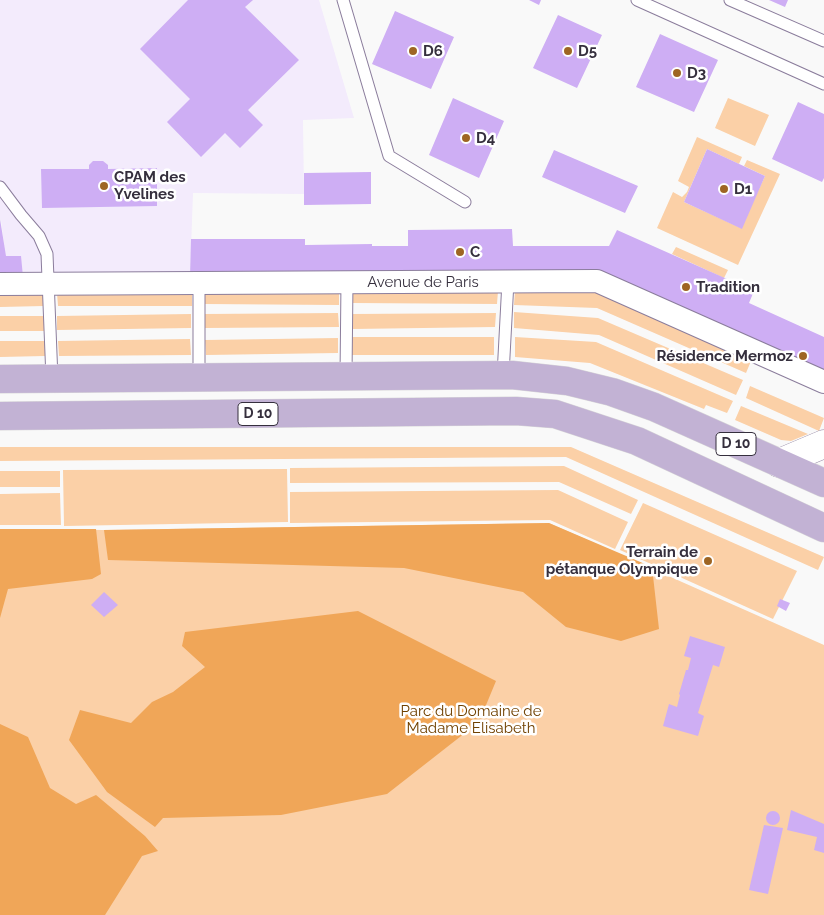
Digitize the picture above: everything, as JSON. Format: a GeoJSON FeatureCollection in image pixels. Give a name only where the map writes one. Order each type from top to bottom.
{"type":"FeatureCollection","features":[{"type":"Feature","properties":{"kind":"main road","name":"D 10"},"geometry":{"type":"LineString","coordinates":[[0,379],[503,375],[567,381],[612,392],[654,407],[824,483]]}},
{"type":"Feature","properties":{"kind":"main road","name":"D 10"},"geometry":{"type":"LineString","coordinates":[[0,416],[516,411],[555,414],[637,441],[809,521]]}},
{"type":"Feature","properties":{"kind":"main road"},"geometry":{"type":"LineString","coordinates":[[809,521],[812,505],[824,490]]}},
{"type":"Feature","properties":{"kind":"main road"},"geometry":{"type":"LineString","coordinates":[[809,521],[824,494]]}},
{"type":"Feature","properties":{"kind":"street","name":"Avenue de Paris"},"geometry":{"type":"LineString","coordinates":[[0,284],[598,281],[824,382]]}},
{"type":"Feature","properties":{"kind":"street"},"geometry":{"type":"LineString","coordinates":[[779,463],[824,444]]}},
{"type":"Feature","properties":{"kind":"lane"},"geometry":{"type":"LineString","coordinates":[[343,0],[389,156],[465,202]]}},
{"type":"Feature","properties":{"kind":"lane"},"geometry":{"type":"LineString","coordinates":[[637,0],[824,84]]}},
{"type":"Feature","properties":{"kind":"lane"},"geometry":{"type":"LineString","coordinates":[[730,0],[824,41]]}},
{"type":"Feature","properties":{"kind":"lane"},"geometry":{"type":"LineString","coordinates":[[0,187],[20,215],[39,236],[47,254],[52,379]]}},
{"type":"Feature","properties":{"kind":"lane"},"geometry":{"type":"LineString","coordinates":[[503,375],[508,281]]}},
{"type":"Feature","properties":{"kind":"lane"},"geometry":{"type":"LineString","coordinates":[[346,282],[346,376]]}},
{"type":"Feature","properties":{"kind":"lane"},"geometry":{"type":"LineString","coordinates":[[199,283],[199,378]]}},
{"type":"Feature","properties":{"kind":"shaded area","name":"CPAM des Yvelines"},"geometry":{"type":"Polygon","coordinates":[[[0,0],[319,0],[354,118],[303,120],[304,194],[193,193],[190,276],[8,277],[0,219],[0,0]]]}},
{"type":"Feature","properties":{"kind":"green space"},"geometry":{"type":"Polygon","coordinates":[[[728,98],[769,115],[755,146],[715,128],[728,98]]]}},
{"type":"Feature","properties":{"kind":"green space"},"geometry":{"type":"Polygon","coordinates":[[[697,137],[742,157],[739,164],[707,149],[684,202],[741,228],[765,176],[744,166],[747,160],[780,174],[738,265],[657,228],[673,192],[682,197],[687,192],[689,187],[678,181],[697,137]]]}},
{"type":"Feature","properties":{"kind":"green space"},"geometry":{"type":"Polygon","coordinates":[[[676,247],[728,270],[724,278],[672,254],[676,247]]]}},
{"type":"Feature","properties":{"kind":"green space"},"geometry":{"type":"Polygon","coordinates":[[[204,291],[339,291],[339,305],[204,304],[204,291]]]}},
{"type":"Feature","properties":{"kind":"green space"},"geometry":{"type":"Polygon","coordinates":[[[353,291],[498,291],[497,304],[353,303],[353,291]]]}},
{"type":"Feature","properties":{"kind":"green space"},"geometry":{"type":"Polygon","coordinates":[[[515,291],[597,293],[751,361],[746,373],[597,308],[514,305],[515,291]]]}},
{"type":"Feature","properties":{"kind":"green space"},"geometry":{"type":"Polygon","coordinates":[[[44,292],[44,306],[0,307],[0,293],[44,292]]]}},
{"type":"Feature","properties":{"kind":"green space"},"geometry":{"type":"Polygon","coordinates":[[[192,292],[192,306],[58,306],[57,293],[192,292]]]}},
{"type":"Feature","properties":{"kind":"green space"},"geometry":{"type":"Polygon","coordinates":[[[514,312],[598,318],[743,380],[736,395],[599,335],[514,328],[514,312]]]}},
{"type":"Feature","properties":{"kind":"green space"},"geometry":{"type":"Polygon","coordinates":[[[338,313],[339,327],[205,328],[204,314],[338,313]]]}},
{"type":"Feature","properties":{"kind":"green space"},"geometry":{"type":"Polygon","coordinates":[[[496,313],[495,327],[352,329],[352,314],[496,313]]]}},
{"type":"Feature","properties":{"kind":"green space"},"geometry":{"type":"Polygon","coordinates":[[[191,314],[191,328],[57,330],[57,316],[191,314]]]}},
{"type":"Feature","properties":{"kind":"green space"},"geometry":{"type":"Polygon","coordinates":[[[0,316],[44,316],[45,331],[0,331],[0,316]]]}},
{"type":"Feature","properties":{"kind":"green space"},"geometry":{"type":"Polygon","coordinates":[[[352,337],[494,337],[494,355],[352,355],[352,337]]]}},
{"type":"Feature","properties":{"kind":"green space"},"geometry":{"type":"Polygon","coordinates":[[[515,337],[596,342],[733,401],[727,413],[706,405],[704,409],[590,363],[515,357],[515,337]]]}},
{"type":"Feature","properties":{"kind":"green space"},"geometry":{"type":"Polygon","coordinates":[[[338,338],[338,353],[206,355],[205,340],[338,338]]]}},
{"type":"Feature","properties":{"kind":"green space"},"geometry":{"type":"Polygon","coordinates":[[[190,339],[191,355],[59,356],[58,341],[190,339]]]}},
{"type":"Feature","properties":{"kind":"green space"},"geometry":{"type":"Polygon","coordinates":[[[0,341],[45,341],[45,356],[0,357],[0,341]]]}},
{"type":"Feature","properties":{"kind":"green space"},"geometry":{"type":"Polygon","coordinates":[[[750,386],[824,418],[819,431],[746,398],[750,386]]]}},
{"type":"Feature","properties":{"kind":"green space"},"geometry":{"type":"Polygon","coordinates":[[[741,406],[808,434],[791,441],[781,440],[735,420],[741,406]]]}},
{"type":"Feature","properties":{"kind":"green space"},"geometry":{"type":"Polygon","coordinates":[[[0,447],[571,447],[824,557],[818,570],[566,457],[0,461],[0,447]]]}},
{"type":"Feature","properties":{"kind":"green space"},"geometry":{"type":"Polygon","coordinates":[[[564,466],[638,500],[631,514],[559,482],[290,483],[290,468],[564,466]]]}},
{"type":"Feature","properties":{"kind":"green space"},"geometry":{"type":"Polygon","coordinates":[[[287,469],[288,522],[64,526],[63,470],[287,469]]]}},
{"type":"Feature","properties":{"kind":"green space"},"geometry":{"type":"Polygon","coordinates":[[[0,471],[60,471],[60,487],[0,487],[0,471]]]}},
{"type":"Feature","properties":{"kind":"green space"},"geometry":{"type":"Polygon","coordinates":[[[558,490],[628,522],[615,549],[550,520],[290,523],[290,492],[558,490]]]}},
{"type":"Feature","properties":{"kind":"green space"},"geometry":{"type":"Polygon","coordinates":[[[60,493],[61,525],[0,525],[0,494],[60,493]]]}},
{"type":"Feature","properties":{"kind":"green space","name":"Terrain de pétanque Olympique"},"geometry":{"type":"Polygon","coordinates":[[[643,503],[797,571],[773,619],[620,550],[643,503]]]}},
{"type":"Feature","properties":{"kind":"green space","name":"Parc du Domaine de Madame Elisabeth"},"geometry":{"type":"Polygon","coordinates":[[[549,523],[824,645],[824,915],[0,915],[0,529],[104,530],[549,523]]]}},
{"type":"Feature","properties":{"kind":"green space"},"geometry":{"type":"Polygon","coordinates":[[[549,523],[652,567],[659,629],[621,641],[566,627],[523,592],[404,568],[108,560],[104,530],[549,523]]]}},
{"type":"Feature","properties":{"kind":"green space"},"geometry":{"type":"Polygon","coordinates":[[[0,529],[96,529],[101,574],[92,579],[8,589],[0,618],[0,529]]]}},
{"type":"Feature","properties":{"kind":"green space"},"geometry":{"type":"Polygon","coordinates":[[[358,611],[496,681],[479,722],[387,794],[281,815],[163,818],[155,827],[107,792],[69,740],[80,710],[131,723],[152,702],[173,692],[205,667],[182,646],[185,632],[358,611]]]}},
{"type":"Feature","properties":{"kind":"green space"},"geometry":{"type":"Polygon","coordinates":[[[0,724],[28,737],[50,788],[76,804],[96,795],[145,836],[158,851],[142,856],[105,915],[0,915],[0,724]]]}},
{"type":"Feature","properties":{"kind":"building"},"geometry":{"type":"Polygon","coordinates":[[[188,0],[253,0],[245,7],[299,60],[248,110],[263,125],[240,148],[225,133],[201,157],[167,122],[190,99],[140,49],[188,0]]]}},
{"type":"Feature","properties":{"kind":"building"},"geometry":{"type":"Polygon","coordinates":[[[529,0],[541,0],[539,5],[529,0]]]}},
{"type":"Feature","properties":{"kind":"building"},"geometry":{"type":"Polygon","coordinates":[[[769,0],[788,0],[785,7],[769,0]]]}},
{"type":"Feature","properties":{"kind":"building","name":"D6"},"geometry":{"type":"Polygon","coordinates":[[[395,11],[454,37],[431,89],[372,64],[395,11]]]}},
{"type":"Feature","properties":{"kind":"building","name":"D5"},"geometry":{"type":"Polygon","coordinates":[[[558,15],[602,35],[577,88],[533,68],[558,15]]]}},
{"type":"Feature","properties":{"kind":"building","name":"D3"},"geometry":{"type":"Polygon","coordinates":[[[660,34],[718,60],[694,112],[636,87],[660,34]]]}},
{"type":"Feature","properties":{"kind":"building","name":"D4"},"geometry":{"type":"Polygon","coordinates":[[[453,98],[504,121],[479,178],[429,155],[453,98]]]}},
{"type":"Feature","properties":{"kind":"building"},"geometry":{"type":"Polygon","coordinates":[[[798,102],[824,114],[824,178],[822,182],[772,159],[798,102]]]}},
{"type":"Feature","properties":{"kind":"building","name":"D1"},"geometry":{"type":"Polygon","coordinates":[[[707,149],[765,176],[742,229],[684,202],[707,149]]]}},
{"type":"Feature","properties":{"kind":"building"},"geometry":{"type":"Polygon","coordinates":[[[554,150],[638,186],[625,213],[542,177],[554,150]]]}},
{"type":"Feature","properties":{"kind":"building"},"geometry":{"type":"Polygon","coordinates":[[[93,161],[103,161],[108,165],[108,169],[157,168],[157,206],[42,208],[41,169],[89,169],[89,165],[93,161]]]}},
{"type":"Feature","properties":{"kind":"building"},"geometry":{"type":"Polygon","coordinates":[[[371,172],[371,204],[304,205],[304,173],[371,172]]]}},
{"type":"Feature","properties":{"kind":"building"},"geometry":{"type":"Polygon","coordinates":[[[0,219],[6,256],[21,256],[23,277],[0,277],[0,219]]]}},
{"type":"Feature","properties":{"kind":"building"},"geometry":{"type":"Polygon","coordinates":[[[512,229],[513,246],[609,246],[617,230],[754,291],[749,303],[824,337],[824,374],[650,297],[447,274],[190,276],[191,239],[305,239],[305,245],[372,244],[372,246],[408,246],[408,230],[512,229]]]}},
{"type":"Feature","properties":{"kind":"building"},"geometry":{"type":"Polygon","coordinates":[[[104,592],[118,605],[104,617],[91,605],[104,592]]]}},
{"type":"Feature","properties":{"kind":"building"},"geometry":{"type":"Polygon","coordinates":[[[780,599],[790,603],[786,611],[777,606],[780,599]]]}},
{"type":"Feature","properties":{"kind":"building"},"geometry":{"type":"Polygon","coordinates":[[[690,636],[725,647],[719,667],[713,665],[698,713],[704,716],[698,736],[663,726],[669,704],[677,707],[679,694],[691,658],[684,656],[690,636]]]}},
{"type":"Feature","properties":{"kind":"building"},"geometry":{"type":"Polygon","coordinates":[[[791,810],[824,824],[824,853],[814,850],[817,837],[787,830],[791,810]]]}},
{"type":"Feature","properties":{"kind":"building"},"geometry":{"type":"Polygon","coordinates":[[[773,811],[778,813],[780,818],[778,823],[773,825],[768,823],[766,818],[768,813],[773,811]]]}},
{"type":"Feature","properties":{"kind":"building"},"geometry":{"type":"Polygon","coordinates":[[[764,825],[783,828],[768,894],[749,890],[764,825]]]}},
{"type":"Feature","properties":{"kind":"place","name":"D6"},"geometry":{"type":"Point","coordinates":[413,51]}},
{"type":"Feature","properties":{"kind":"place","name":"D5"},"geometry":{"type":"Point","coordinates":[568,51]}},
{"type":"Feature","properties":{"kind":"place","name":"D3"},"geometry":{"type":"Point","coordinates":[677,73]}},
{"type":"Feature","properties":{"kind":"place","name":"D4"},"geometry":{"type":"Point","coordinates":[466,138]}},
{"type":"Feature","properties":{"kind":"place","name":"CPAM des Yvelines"},"geometry":{"type":"Point","coordinates":[104,186]}},
{"type":"Feature","properties":{"kind":"place","name":"D1"},"geometry":{"type":"Point","coordinates":[724,189]}},
{"type":"Feature","properties":{"kind":"place","name":"C"},"geometry":{"type":"Point","coordinates":[460,252]}},
{"type":"Feature","properties":{"kind":"place","name":"Tradition"},"geometry":{"type":"Point","coordinates":[686,287]}},
{"type":"Feature","properties":{"kind":"place","name":"Résidence Mermoz"},"geometry":{"type":"Point","coordinates":[803,356]}},
{"type":"Feature","properties":{"kind":"place","name":"Terrain de pétanque Olympique"},"geometry":{"type":"Point","coordinates":[708,561]}}]}
